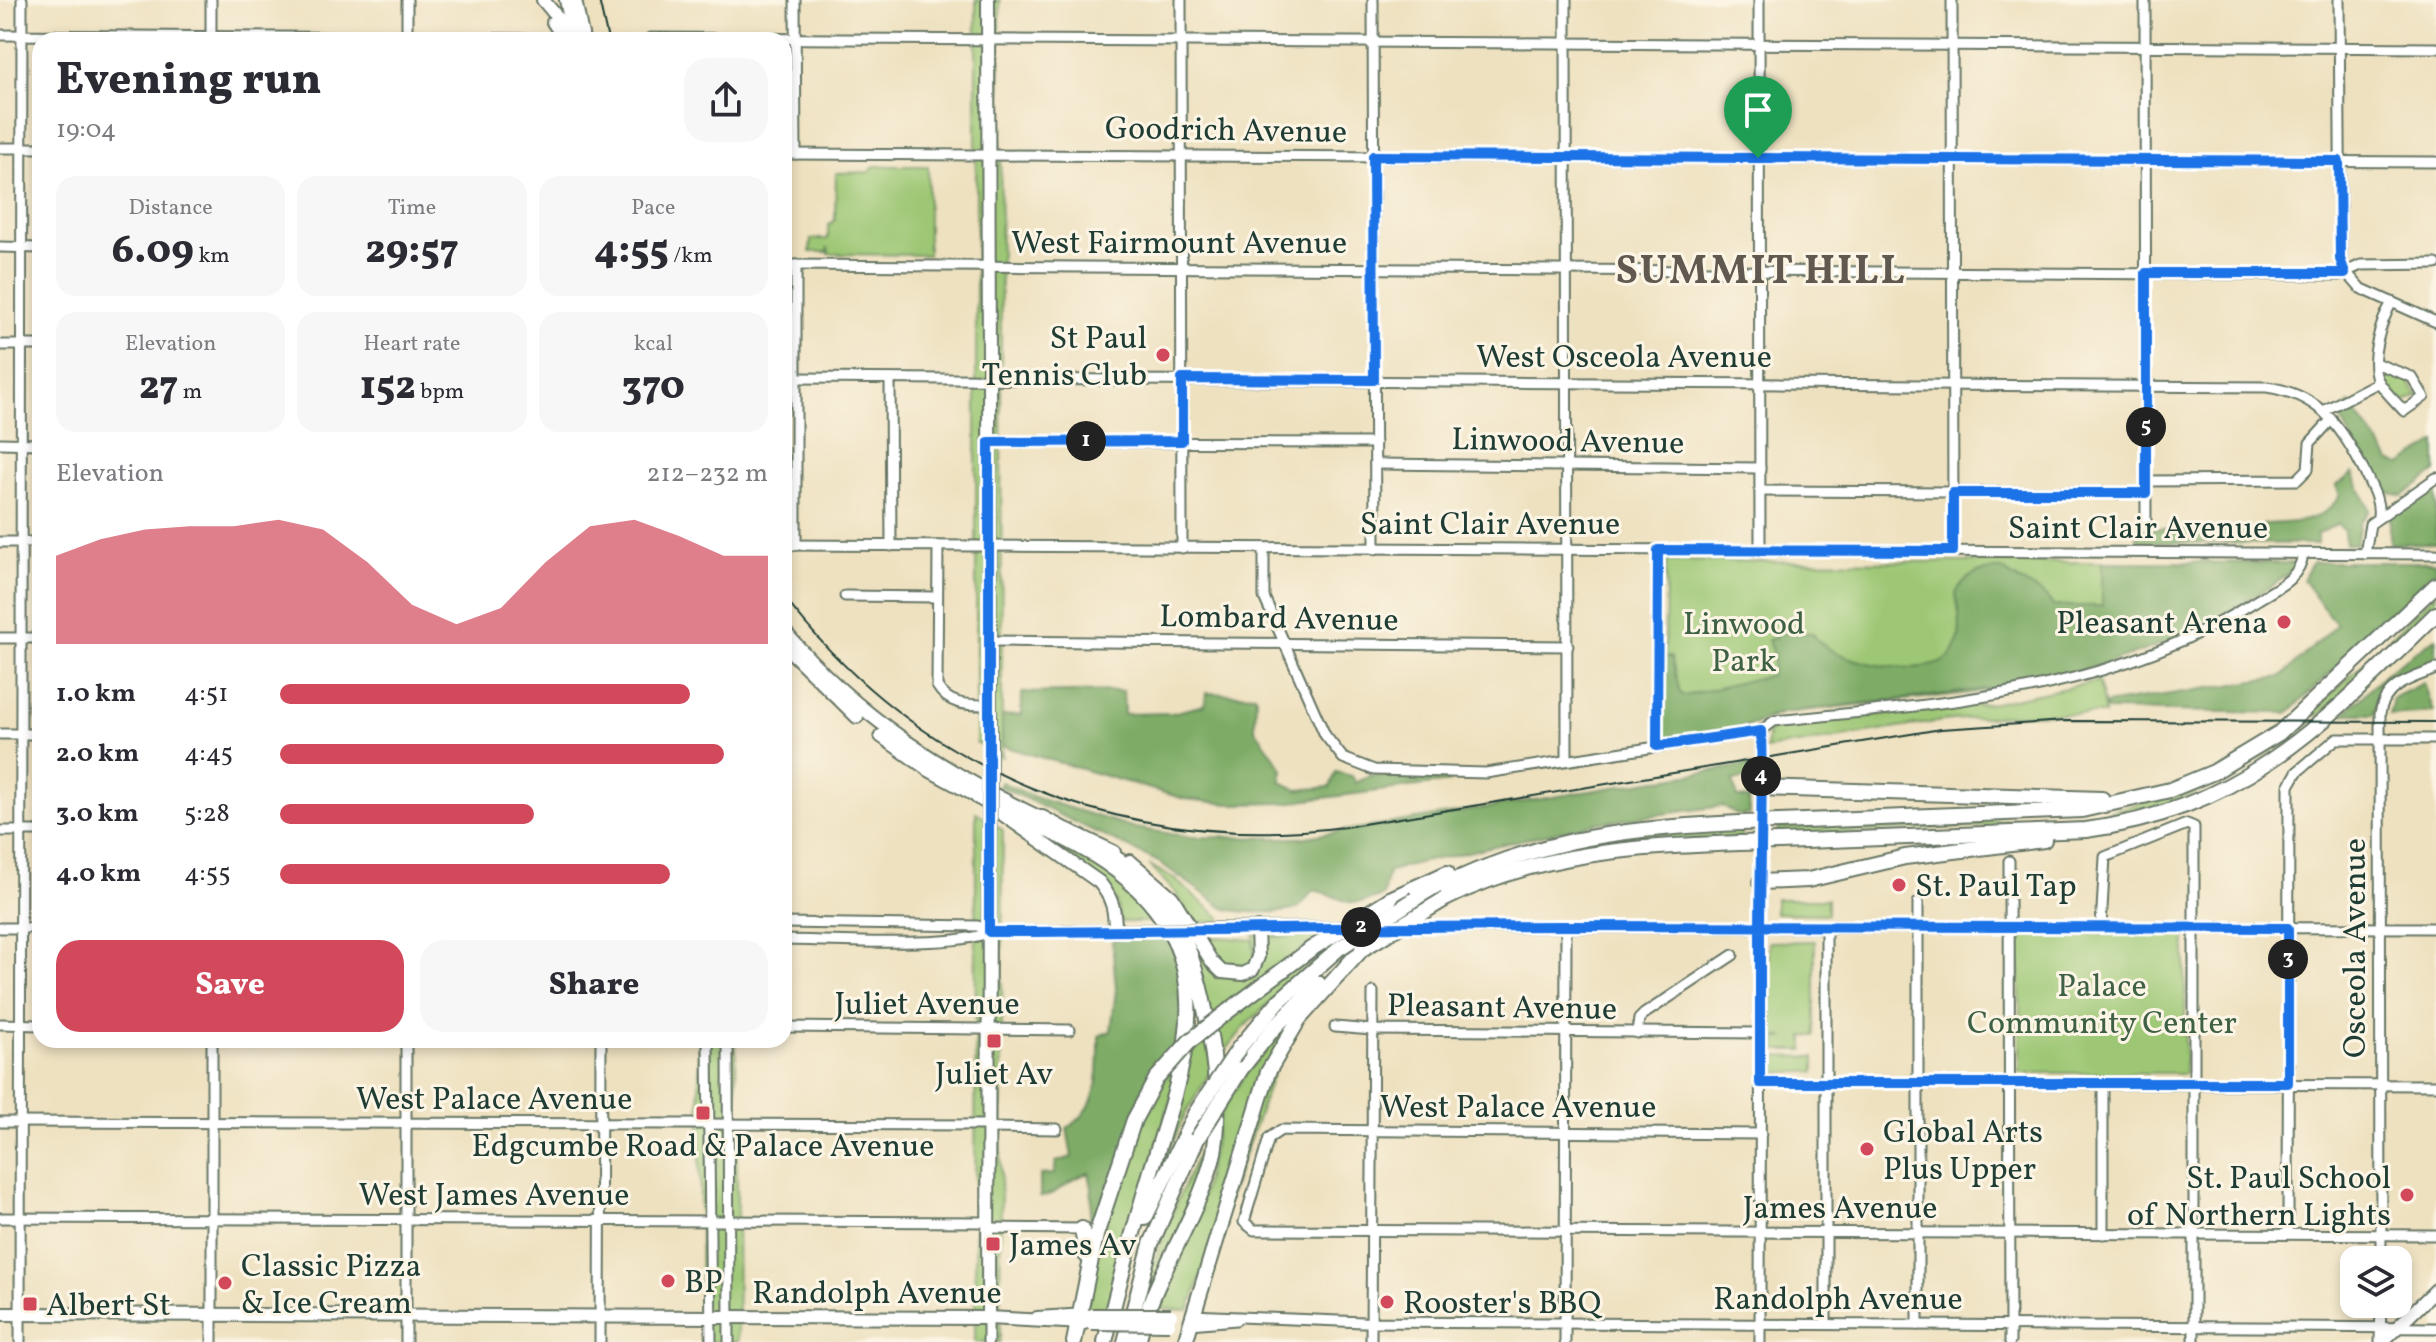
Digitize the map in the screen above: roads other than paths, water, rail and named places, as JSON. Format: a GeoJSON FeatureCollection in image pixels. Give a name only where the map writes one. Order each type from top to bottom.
{"type":"FeatureCollection","features":[{"type":"Feature","properties":{"kind":"highway"},"geometry":{"type":"LineString","coordinates":[[1086,1273],[1134,1120],[1156,1079],[1190,1041],[1227,1012],[1311,949],[1390,899],[1466,866],[1616,831],[1740,823],[2082,810],[2170,790],[2214,772],[2279,733],[2436,585]]}},
{"type":"Feature","properties":{"kind":"highway"},"geometry":{"type":"LineString","coordinates":[[1760,882],[1808,880],[1905,857],[2085,836],[2146,819],[2221,790],[2276,759],[2335,713],[2436,614]]}},
{"type":"Feature","properties":{"kind":"highway"},"geometry":{"type":"LineString","coordinates":[[1761,788],[2072,800],[2170,790]]}},
{"type":"Feature","properties":{"kind":"highway"},"geometry":{"type":"LineString","coordinates":[[978,797],[1101,860],[1126,877],[1164,921],[1187,977],[1189,1040],[1126,1253],[1108,1342]]}},
{"type":"Feature","properties":{"kind":"highway"},"geometry":{"type":"LineString","coordinates":[[1042,818],[1121,861],[1165,904],[1192,959],[1214,1067],[1218,1116],[1212,1163],[1161,1275],[1138,1342]]}},
{"type":"Feature","properties":{"kind":"highway"},"geometry":{"type":"LineString","coordinates":[[1125,1342],[1151,1244],[1197,1139],[1241,1069],[1289,1011],[1362,949],[1445,899],[1506,873],[1575,855],[1641,847],[2076,830],[2146,819]]}},
{"type":"Feature","properties":{"kind":"highway"},"geometry":{"type":"LineString","coordinates":[[1108,1342],[1148,1211],[1195,1114],[1239,1048],[1279,1001],[1338,949],[1415,899],[1469,871],[1520,853]]}},
{"type":"Feature","properties":{"kind":"highway"},"geometry":{"type":"LineString","coordinates":[[1185,1342],[1268,1072],[1299,1019],[1362,949]]}},
{"type":"Feature","properties":{"kind":"highway"},"geometry":{"type":"LineString","coordinates":[[1074,1342],[1085,1319],[1086,1238],[1078,1228]]}},
{"type":"Feature","properties":{"kind":"main road"},"geometry":{"type":"LineString","coordinates":[[536,0],[571,32]]}},
{"type":"Feature","properties":{"kind":"main road"},"geometry":{"type":"LineString","coordinates":[[543,0],[572,32]]}},
{"type":"Feature","properties":{"kind":"main road"},"geometry":{"type":"LineString","coordinates":[[566,0],[575,32]]}},
{"type":"Feature","properties":{"kind":"main road"},"geometry":{"type":"LineString","coordinates":[[575,0],[576,32]]}},
{"type":"Feature","properties":{"kind":"main road"},"geometry":{"type":"LineString","coordinates":[[988,0],[988,1318]]}},
{"type":"Feature","properties":{"kind":"main road"},"geometry":{"type":"LineString","coordinates":[[792,640],[839,690],[892,735],[961,778],[1124,857],[1151,877],[1180,907],[1212,962],[1222,972],[1243,974],[1256,966],[1257,928]]}},
{"type":"Feature","properties":{"kind":"main road"},"geometry":{"type":"LineString","coordinates":[[792,654],[840,704],[898,750],[978,797],[1099,882],[1110,896],[1115,911],[1115,931]]}},
{"type":"Feature","properties":{"kind":"main road"},"geometry":{"type":"LineString","coordinates":[[2381,1342],[2436,1290]]}},
{"type":"Feature","properties":{"kind":"main road","name":"Randolph Avenue"},"geometry":{"type":"LineString","coordinates":[[0,1314],[1191,1320]]}},
{"type":"Feature","properties":{"kind":"street"},"geometry":{"type":"LineString","coordinates":[[20,1342],[22,0]]}},
{"type":"Feature","properties":{"kind":"street"},"geometry":{"type":"LineString","coordinates":[[211,0],[211,32]]}},
{"type":"Feature","properties":{"kind":"street"},"geometry":{"type":"LineString","coordinates":[[407,0],[407,32]]}},
{"type":"Feature","properties":{"kind":"street"},"geometry":{"type":"LineString","coordinates":[[795,0],[796,154]]}},
{"type":"Feature","properties":{"kind":"street"},"geometry":{"type":"LineString","coordinates":[[1181,0],[1182,548]]}},
{"type":"Feature","properties":{"kind":"street"},"geometry":{"type":"LineString","coordinates":[[1373,0],[1375,549]]}},
{"type":"Feature","properties":{"kind":"street"},"geometry":{"type":"LineString","coordinates":[[1566,0],[1567,760]]}},
{"type":"Feature","properties":{"kind":"street"},"geometry":{"type":"LineString","coordinates":[[1759,0],[1760,551]]}},
{"type":"Feature","properties":{"kind":"street"},"geometry":{"type":"LineString","coordinates":[[1952,0],[1953,551]]}},
{"type":"Feature","properties":{"kind":"street"},"geometry":{"type":"LineString","coordinates":[[2145,0],[2146,520]]}},
{"type":"Feature","properties":{"kind":"street"},"geometry":{"type":"LineString","coordinates":[[2339,0],[2340,259],[2345,273],[2360,288],[2436,322]]}},
{"type":"Feature","properties":{"kind":"street"},"geometry":{"type":"LineString","coordinates":[[0,35],[32,35]]}},
{"type":"Feature","properties":{"kind":"street"},"geometry":{"type":"LineString","coordinates":[[792,40],[2436,48]]}},
{"type":"Feature","properties":{"kind":"street"},"geometry":{"type":"LineString","coordinates":[[0,148],[32,148]]}},
{"type":"Feature","properties":{"kind":"street","name":"Goodrich Avenue"},"geometry":{"type":"LineString","coordinates":[[792,154],[2436,162]]}},
{"type":"Feature","properties":{"kind":"street"},"geometry":{"type":"LineString","coordinates":[[0,247],[32,248]]}},
{"type":"Feature","properties":{"kind":"street","name":"West Fairmount Avenue"},"geometry":{"type":"LineString","coordinates":[[792,265],[2345,273],[2361,265],[2436,264]]}},
{"type":"Feature","properties":{"kind":"street"},"geometry":{"type":"LineString","coordinates":[[796,265],[796,545]]}},
{"type":"Feature","properties":{"kind":"street"},"geometry":{"type":"LineString","coordinates":[[2375,363],[2412,377],[2424,397],[2404,411],[2379,382],[2375,363],[2392,302]]}},
{"type":"Feature","properties":{"kind":"street"},"geometry":{"type":"LineString","coordinates":[[0,345],[32,345]]}},
{"type":"Feature","properties":{"kind":"street","name":"West Osceola Avenue"},"geometry":{"type":"LineString","coordinates":[[796,378],[2267,387],[2305,398],[2332,419],[2346,435],[2372,488],[2378,516]]}},
{"type":"Feature","properties":{"kind":"street"},"geometry":{"type":"LineString","coordinates":[[890,379],[891,546]]}},
{"type":"Feature","properties":{"kind":"street"},"geometry":{"type":"LineString","coordinates":[[2323,411],[2379,382]]}},
{"type":"Feature","properties":{"kind":"street"},"geometry":{"type":"LineString","coordinates":[[2146,481],[2297,480],[2308,469],[2310,443],[2332,419]]}},
{"type":"Feature","properties":{"kind":"street"},"geometry":{"type":"LineString","coordinates":[[989,442],[1375,443]]}},
{"type":"Feature","properties":{"kind":"street"},"geometry":{"type":"LineString","coordinates":[[0,443],[32,444]]}},
{"type":"Feature","properties":{"kind":"street","name":"Linwood Avenue"},"geometry":{"type":"LineString","coordinates":[[1375,464],[1760,468]]}},
{"type":"Feature","properties":{"kind":"street"},"geometry":{"type":"LineString","coordinates":[[2365,554],[2368,529],[2378,516],[2436,478]]}},
{"type":"Feature","properties":{"kind":"street"},"geometry":{"type":"LineString","coordinates":[[1760,491],[2146,493]]}},
{"type":"Feature","properties":{"kind":"street"},"geometry":{"type":"LineString","coordinates":[[0,542],[32,542]]}},
{"type":"Feature","properties":{"kind":"street","name":"Saint Clair Avenue"},"geometry":{"type":"LineString","coordinates":[[792,545],[2436,554]]}},
{"type":"Feature","properties":{"kind":"street"},"geometry":{"type":"LineString","coordinates":[[938,546],[939,691],[958,703],[989,705]]}},
{"type":"Feature","properties":{"kind":"street"},"geometry":{"type":"LineString","coordinates":[[1264,548],[1264,597],[1330,744],[1343,758],[1374,770],[1486,773],[1761,731],[1774,721],[1989,697],[2132,661],[2229,618],[2296,575],[2303,554]]}},
{"type":"Feature","properties":{"kind":"street"},"geometry":{"type":"LineString","coordinates":[[1657,746],[1658,550]]}},
{"type":"Feature","properties":{"kind":"street"},"geometry":{"type":"LineString","coordinates":[[845,596],[937,597]]}},
{"type":"Feature","properties":{"kind":"street"},"geometry":{"type":"LineString","coordinates":[[0,638],[32,638]]}},
{"type":"Feature","properties":{"kind":"street","name":"Lombard Avenue"},"geometry":{"type":"LineString","coordinates":[[989,641],[1568,646]]}},
{"type":"Feature","properties":{"kind":"street","name":"Osceola Avenue"},"geometry":{"type":"LineString","coordinates":[[2381,1246],[2380,713],[2388,692],[2436,669]]}},
{"type":"Feature","properties":{"kind":"street"},"geometry":{"type":"LineString","coordinates":[[1760,1342],[1761,731]]}},
{"type":"Feature","properties":{"kind":"street"},"geometry":{"type":"LineString","coordinates":[[0,734],[32,734]]}},
{"type":"Feature","properties":{"kind":"street"},"geometry":{"type":"LineString","coordinates":[[2288,1233],[2291,778],[2336,739],[2436,739]]}},
{"type":"Feature","properties":{"kind":"street"},"geometry":{"type":"LineString","coordinates":[[2101,927],[2103,864],[2109,854],[2187,824],[2194,827],[2194,1342]]}},
{"type":"Feature","properties":{"kind":"street"},"geometry":{"type":"LineString","coordinates":[[0,831],[32,831]]}},
{"type":"Feature","properties":{"kind":"street"},"geometry":{"type":"LineString","coordinates":[[2009,861],[2010,1342]]}},
{"type":"Feature","properties":{"kind":"street"},"geometry":{"type":"LineString","coordinates":[[1918,903],[1918,1325]]}},
{"type":"Feature","properties":{"kind":"street"},"geometry":{"type":"LineString","coordinates":[[792,923],[978,926],[989,932]]}},
{"type":"Feature","properties":{"kind":"street"},"geometry":{"type":"LineString","coordinates":[[1565,1342],[1566,926]]}},
{"type":"Feature","properties":{"kind":"street"},"geometry":{"type":"LineString","coordinates":[[1826,927],[1826,1324]]}},
{"type":"Feature","properties":{"kind":"street"},"geometry":{"type":"LineString","coordinates":[[0,928],[32,928]]}},
{"type":"Feature","properties":{"kind":"street"},"geometry":{"type":"LineString","coordinates":[[792,940],[916,941],[977,938],[989,932],[1218,928],[2436,928]]}},
{"type":"Feature","properties":{"kind":"street","name":"Pleasant Avenue"},"geometry":{"type":"LineString","coordinates":[[1335,1027],[1637,1033],[1639,1019],[1644,1014],[1733,955]]}},
{"type":"Feature","properties":{"kind":"street"},"geometry":{"type":"LineString","coordinates":[[1371,1342],[1373,992]]}},
{"type":"Feature","properties":{"kind":"street"},"geometry":{"type":"LineString","coordinates":[[0,1024],[32,1025]]}},
{"type":"Feature","properties":{"kind":"street","name":"Juliet Avenue"},"geometry":{"type":"LineString","coordinates":[[792,1027],[1070,1030]]}},
{"type":"Feature","properties":{"kind":"street"},"geometry":{"type":"LineString","coordinates":[[1637,1033],[1760,1033]]}},
{"type":"Feature","properties":{"kind":"street"},"geometry":{"type":"LineString","coordinates":[[212,1048],[212,1342]]}},
{"type":"Feature","properties":{"kind":"street"},"geometry":{"type":"LineString","coordinates":[[406,1048],[406,1342]]}},
{"type":"Feature","properties":{"kind":"street"},"geometry":{"type":"LineString","coordinates":[[600,1342],[601,1048]]}},
{"type":"Feature","properties":{"kind":"street"},"geometry":{"type":"LineString","coordinates":[[708,1048],[711,1342]]}},
{"type":"Feature","properties":{"kind":"street"},"geometry":{"type":"LineString","coordinates":[[728,1048],[726,1317],[729,1342]]}},
{"type":"Feature","properties":{"kind":"street"},"geometry":{"type":"LineString","coordinates":[[2103,1082],[2103,1234]]}},
{"type":"Feature","properties":{"kind":"street"},"geometry":{"type":"LineString","coordinates":[[1760,1083],[2436,1085]]}},
{"type":"Feature","properties":{"kind":"street","name":"West Palace Avenue"},"geometry":{"type":"LineString","coordinates":[[0,1122],[1057,1129]]}},
{"type":"Feature","properties":{"kind":"street","name":"West Palace Avenue"},"geometry":{"type":"LineString","coordinates":[[1245,1226],[1244,1218],[1269,1138],[1275,1132],[1761,1134]]}},
{"type":"Feature","properties":{"kind":"street","name":"West James Avenue"},"geometry":{"type":"LineString","coordinates":[[0,1218],[726,1221],[1078,1228]]}},
{"type":"Feature","properties":{"kind":"street","name":"James Avenue"},"geometry":{"type":"LineString","coordinates":[[1245,1226],[1254,1230],[1760,1234],[2436,1235]]}},
{"type":"Feature","properties":{"kind":"street"},"geometry":{"type":"LineString","coordinates":[[988,1318],[988,1342]]}},
{"type":"Feature","properties":{"kind":"street"},"geometry":{"type":"LineString","coordinates":[[2381,1318],[2381,1342]]}},
{"type":"Feature","properties":{"kind":"street","name":"Randolph Avenue"},"geometry":{"type":"LineString","coordinates":[[1191,1320],[2436,1328]]}},
{"type":"Feature","properties":{"kind":"railway"},"geometry":{"type":"LineString","coordinates":[[599,0],[606,32]]}},
{"type":"Feature","properties":{"kind":"railway"},"geometry":{"type":"LineString","coordinates":[[792,606],[838,659],[898,711],[963,755],[1033,788],[1107,813],[1184,827],[1263,832],[1345,827],[1941,729],[2065,721],[2436,722]]}},
{"type":"Feature","properties":{"kind":"place","name":"St Paul Tennis Club"},"geometry":{"type":"Point","coordinates":[1163,355]}},
{"type":"Feature","properties":{"kind":"place","name":"Pleasant Arena"},"geometry":{"type":"Point","coordinates":[2284,622]}},
{"type":"Feature","properties":{"kind":"place","name":"St. Paul Tap"},"geometry":{"type":"Point","coordinates":[1899,885]}},
{"type":"Feature","properties":{"kind":"place","name":"Juliet Av"},"geometry":{"type":"Point","coordinates":[994,1041]}},
{"type":"Feature","properties":{"kind":"place","name":"Edgcumbe Road & Palace Avenue"},"geometry":{"type":"Point","coordinates":[703,1113]}},
{"type":"Feature","properties":{"kind":"place","name":"Global Arts Plus Upper"},"geometry":{"type":"Point","coordinates":[1867,1149]}},
{"type":"Feature","properties":{"kind":"place","name":"St. Paul School of Northern Lights"},"geometry":{"type":"Point","coordinates":[2407,1195]}},
{"type":"Feature","properties":{"kind":"place","name":"James Av"},"geometry":{"type":"Point","coordinates":[993,1244]}},
{"type":"Feature","properties":{"kind":"place","name":"BP"},"geometry":{"type":"Point","coordinates":[668,1281]}},
{"type":"Feature","properties":{"kind":"place","name":"Classic Pizza & Ice Cream"},"geometry":{"type":"Point","coordinates":[225,1283]}},
{"type":"Feature","properties":{"kind":"place","name":"Rooster's BBQ"},"geometry":{"type":"Point","coordinates":[1387,1302]}},
{"type":"Feature","properties":{"kind":"place","name":"Albert St"},"geometry":{"type":"Point","coordinates":[30,1304]}},
{"type":"Feature","properties":{"kind":"district","name":"SUMMIT HILL"},"geometry":{"type":"Point","coordinates":[1761,269]}},
{"type":"Feature","properties":{"kind":"park label","name":"Linwood Park"},"geometry":{"type":"Point","coordinates":[1744,642]}},
{"type":"Feature","properties":{"kind":"park label","name":"Palace Community Center"},"geometry":{"type":"Point","coordinates":[2102,1004]}}]}
